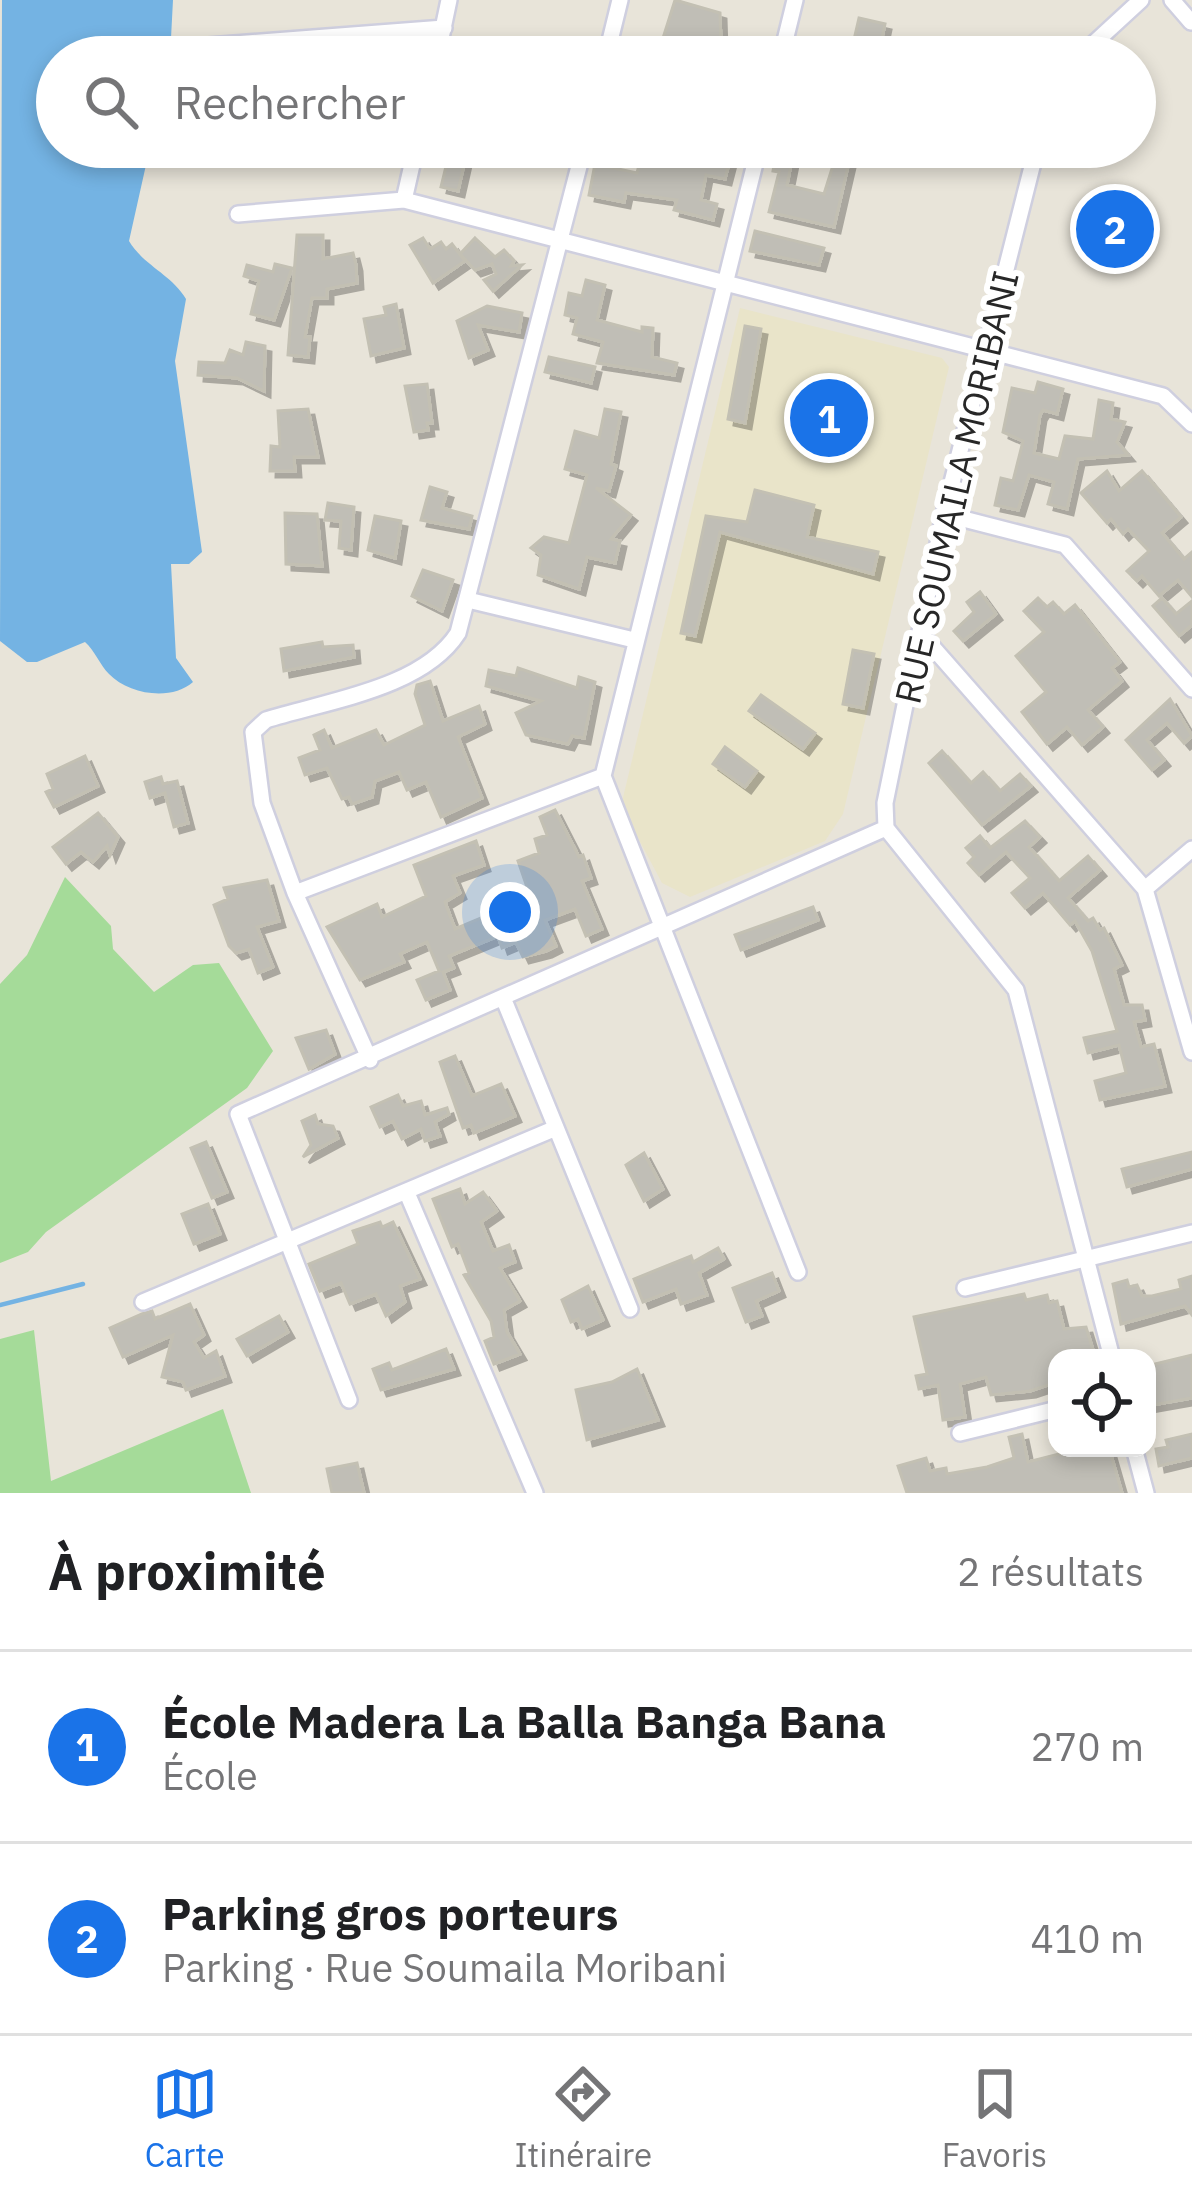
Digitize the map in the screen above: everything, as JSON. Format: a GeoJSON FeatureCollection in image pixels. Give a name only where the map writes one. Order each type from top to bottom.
{"type":"FeatureCollection","features":[{"type":"Feature","properties":{"kind":"street"},"geometry":{"type":"LineString","coordinates":[[442,36],[449,0]]}},
{"type":"Feature","properties":{"kind":"street"},"geometry":{"type":"LineString","coordinates":[[611,36],[620,0]]}},
{"type":"Feature","properties":{"kind":"street"},"geometry":{"type":"LineString","coordinates":[[786,36],[795,0]]}},
{"type":"Feature","properties":{"kind":"street"},"geometry":{"type":"LineString","coordinates":[[1102,36],[1141,0]]}},
{"type":"Feature","properties":{"kind":"street"},"geometry":{"type":"LineString","coordinates":[[1172,0],[1190,22]]}},
{"type":"Feature","properties":{"kind":"street"},"geometry":{"type":"LineString","coordinates":[[339,36],[444,28]]}},
{"type":"Feature","properties":{"kind":"street"},"geometry":{"type":"LineString","coordinates":[[404,200],[411,168]]}},
{"type":"Feature","properties":{"kind":"street"},"geometry":{"type":"LineString","coordinates":[[370,1060],[295,893],[262,802],[254,731],[266,720],[384,683],[426,663],[453,641],[468,600],[579,168]]}},
{"type":"Feature","properties":{"kind":"street"},"geometry":{"type":"LineString","coordinates":[[754,168],[604,776],[798,1272]]}},
{"type":"Feature","properties":{"kind":"street","name":"RUE SOUMAILA MORIBANI"},"geometry":{"type":"LineString","coordinates":[[886,828],[885,802],[944,514],[1031,168]]}},
{"type":"Feature","properties":{"kind":"street"},"geometry":{"type":"LineString","coordinates":[[238,214],[404,200],[1163,396],[1192,424]]}},
{"type":"Feature","properties":{"kind":"street"},"geometry":{"type":"LineString","coordinates":[[944,514],[1065,545],[1192,689]]}},
{"type":"Feature","properties":{"kind":"street"},"geometry":{"type":"LineString","coordinates":[[468,600],[634,640]]}},
{"type":"Feature","properties":{"kind":"street"},"geometry":{"type":"LineString","coordinates":[[922,634],[1145,889],[1192,1052]]}},
{"type":"Feature","properties":{"kind":"street"},"geometry":{"type":"LineString","coordinates":[[295,893],[604,776]]}},
{"type":"Feature","properties":{"kind":"street"},"geometry":{"type":"LineString","coordinates":[[350,1400],[237,1116],[663,931],[886,828],[1016,990],[1110,1349]]}},
{"type":"Feature","properties":{"kind":"street"},"geometry":{"type":"LineString","coordinates":[[1145,889],[1192,849]]}},
{"type":"Feature","properties":{"kind":"street"},"geometry":{"type":"LineString","coordinates":[[504,1000],[630,1309]]}},
{"type":"Feature","properties":{"kind":"street"},"geometry":{"type":"LineString","coordinates":[[142,1301],[556,1128]]}},
{"type":"Feature","properties":{"kind":"street"},"geometry":{"type":"LineString","coordinates":[[406,1192],[535,1493]]}},
{"type":"Feature","properties":{"kind":"street"},"geometry":{"type":"LineString","coordinates":[[965,1288],[1192,1233]]}},
{"type":"Feature","properties":{"kind":"street"},"geometry":{"type":"LineString","coordinates":[[961,1433],[1048,1411]]}},
{"type":"Feature","properties":{"kind":"street"},"geometry":{"type":"LineString","coordinates":[[1136,1457],[1145,1493]]}},
{"type":"Feature","properties":{"kind":"shaded area"},"geometry":{"type":"Polygon","coordinates":[[[740,308],[942,358],[949,367],[843,814],[825,841],[690,897],[662,883],[621,806],[740,308]]]}},
{"type":"Feature","properties":{"kind":"green space"},"geometry":{"type":"Polygon","coordinates":[[[65,877],[111,926],[113,949],[154,992],[193,965],[219,963],[273,1051],[247,1088],[46,1232],[28,1252],[0,1263],[0,984],[27,955],[65,877]]]}},
{"type":"Feature","properties":{"kind":"green space"},"geometry":{"type":"Polygon","coordinates":[[[34,1330],[51,1481],[223,1409],[251,1493],[0,1493],[0,1339],[34,1330]]]}},
{"type":"Feature","properties":{"kind":"water"},"geometry":{"type":"Polygon","coordinates":[[[2,0],[173,0],[171,36],[36,36],[36,168],[145,168],[129,241],[186,299],[175,361],[202,552],[189,564],[171,564],[176,658],[193,682],[174,692],[139,691],[117,681],[85,642],[27,662],[0,641],[2,0]]]}},
{"type":"Feature","properties":{"kind":"building"},"geometry":{"type":"Polygon","coordinates":[[[675,0],[720,13],[721,36],[664,36],[675,0]]]}},
{"type":"Feature","properties":{"kind":"building"},"geometry":{"type":"Polygon","coordinates":[[[859,18],[885,24],[882,36],[855,36],[859,18]]]}},
{"type":"Feature","properties":{"kind":"building"},"geometry":{"type":"Polygon","coordinates":[[[446,168],[463,168],[458,191],[441,187],[446,168]]]}},
{"type":"Feature","properties":{"kind":"building"},"geometry":{"type":"Polygon","coordinates":[[[594,168],[637,173],[638,168],[728,168],[725,179],[706,175],[701,200],[717,204],[713,220],[674,210],[677,200],[626,193],[624,202],[589,195],[594,168]]]}},
{"type":"Feature","properties":{"kind":"building"},"geometry":{"type":"Polygon","coordinates":[[[790,168],[787,185],[824,194],[832,168],[848,168],[834,227],[769,212],[779,172],[773,171],[790,168]]]}},
{"type":"Feature","properties":{"kind":"building"},"geometry":{"type":"Polygon","coordinates":[[[755,231],[824,248],[819,265],[750,251],[755,231]]]}},
{"type":"Feature","properties":{"kind":"building"},"geometry":{"type":"Polygon","coordinates":[[[297,235],[323,235],[323,259],[353,253],[356,265],[357,283],[327,289],[327,298],[312,298],[305,337],[310,337],[308,357],[288,355],[297,235]]]}},
{"type":"Feature","properties":{"kind":"building"},"geometry":{"type":"Polygon","coordinates":[[[423,238],[430,249],[441,242],[446,249],[452,244],[465,261],[433,283],[410,245],[423,238]]]}},
{"type":"Feature","properties":{"kind":"building"},"geometry":{"type":"Polygon","coordinates":[[[475,238],[495,257],[504,250],[514,261],[511,266],[522,265],[493,291],[484,280],[496,274],[492,264],[475,270],[460,254],[475,238]]]}},
{"type":"Feature","properties":{"kind":"building"},"geometry":{"type":"Polygon","coordinates":[[[275,264],[292,268],[274,320],[251,314],[259,281],[244,276],[247,265],[273,272],[275,264]]]}},
{"type":"Feature","properties":{"kind":"building"},"geometry":{"type":"Polygon","coordinates":[[[586,280],[605,285],[597,320],[642,332],[642,327],[653,328],[652,357],[677,363],[674,375],[597,363],[603,342],[573,334],[577,318],[565,315],[569,293],[582,296],[586,280]]]}},
{"type":"Feature","properties":{"kind":"building"},"geometry":{"type":"Polygon","coordinates":[[[396,304],[404,348],[371,356],[364,319],[386,315],[384,307],[396,304]]]}},
{"type":"Feature","properties":{"kind":"building"},"geometry":{"type":"Polygon","coordinates":[[[487,306],[522,313],[519,332],[478,325],[488,350],[469,358],[457,321],[487,306]]]}},
{"type":"Feature","properties":{"kind":"building"},"geometry":{"type":"Polygon","coordinates":[[[745,326],[761,329],[745,423],[728,419],[745,326]]]}},
{"type":"Feature","properties":{"kind":"building"},"geometry":{"type":"Polygon","coordinates":[[[246,342],[265,346],[264,391],[237,378],[198,375],[199,362],[225,363],[230,350],[243,355],[246,342]]]}},
{"type":"Feature","properties":{"kind":"building"},"geometry":{"type":"Polygon","coordinates":[[[549,357],[595,367],[591,383],[545,372],[549,357]]]}},
{"type":"Feature","properties":{"kind":"building"},"geometry":{"type":"Polygon","coordinates":[[[1038,382],[1063,389],[1057,414],[1043,410],[1040,415],[1034,453],[1059,459],[1065,436],[1093,439],[1099,400],[1113,403],[1111,419],[1125,422],[1117,442],[1128,455],[1078,459],[1067,509],[1048,504],[1054,482],[1029,475],[1018,510],[995,505],[1001,478],[1013,481],[1023,441],[1003,432],[1012,388],[1035,393],[1038,382]]]}},
{"type":"Feature","properties":{"kind":"building"},"geometry":{"type":"Polygon","coordinates":[[[427,384],[432,423],[427,423],[428,430],[414,432],[405,386],[427,384]]]}},
{"type":"Feature","properties":{"kind":"building"},"geometry":{"type":"Polygon","coordinates":[[[308,409],[318,457],[294,457],[295,471],[270,471],[271,446],[280,447],[278,411],[308,409]]]}},
{"type":"Feature","properties":{"kind":"building"},"geometry":{"type":"Polygon","coordinates":[[[605,409],[621,412],[611,464],[616,466],[609,491],[596,488],[631,515],[611,539],[620,541],[615,563],[587,557],[579,589],[538,575],[541,555],[531,548],[544,537],[569,543],[587,475],[565,469],[575,431],[599,438],[605,409]]]}},
{"type":"Feature","properties":{"kind":"building"},"geometry":{"type":"Polygon","coordinates":[[[1107,471],[1119,491],[1142,471],[1181,517],[1162,533],[1184,559],[1192,552],[1192,597],[1178,580],[1159,596],[1142,576],[1137,581],[1127,571],[1149,551],[1128,529],[1123,534],[1111,519],[1107,523],[1081,493],[1107,471]]]}},
{"type":"Feature","properties":{"kind":"building"},"geometry":{"type":"Polygon","coordinates":[[[430,487],[447,492],[442,508],[472,516],[469,529],[421,520],[430,487]]]}},
{"type":"Feature","properties":{"kind":"building"},"geometry":{"type":"Polygon","coordinates":[[[755,490],[814,505],[807,537],[878,552],[873,574],[720,532],[695,636],[681,633],[706,516],[747,522],[755,490]]]}},
{"type":"Feature","properties":{"kind":"building"},"geometry":{"type":"Polygon","coordinates":[[[328,503],[354,507],[351,550],[339,548],[341,521],[325,520],[328,503]]]}},
{"type":"Feature","properties":{"kind":"building"},"geometry":{"type":"Polygon","coordinates":[[[285,513],[317,514],[322,566],[286,564],[285,513]]]}},
{"type":"Feature","properties":{"kind":"building"},"geometry":{"type":"Polygon","coordinates":[[[375,516],[401,521],[395,558],[368,550],[375,516]]]}},
{"type":"Feature","properties":{"kind":"building"},"geometry":{"type":"Polygon","coordinates":[[[423,570],[453,580],[442,611],[412,596],[423,570]]]}},
{"type":"Feature","properties":{"kind":"building"},"geometry":{"type":"Polygon","coordinates":[[[980,592],[996,614],[963,641],[954,631],[974,612],[967,602],[980,592]]]}},
{"type":"Feature","properties":{"kind":"building"},"geometry":{"type":"Polygon","coordinates":[[[1038,598],[1047,607],[1053,602],[1064,614],[1075,605],[1120,662],[1112,668],[1122,681],[1088,710],[1103,727],[1082,745],[1067,727],[1047,744],[1022,712],[1046,692],[1016,656],[1044,632],[1024,611],[1038,598]]]}},
{"type":"Feature","properties":{"kind":"building"},"geometry":{"type":"Polygon","coordinates":[[[1162,598],[1176,614],[1192,601],[1192,625],[1179,636],[1153,606],[1162,598]]]}},
{"type":"Feature","properties":{"kind":"building"},"geometry":{"type":"Polygon","coordinates":[[[322,642],[323,647],[353,645],[354,657],[284,671],[281,649],[322,642]]]}},
{"type":"Feature","properties":{"kind":"building"},"geometry":{"type":"Polygon","coordinates":[[[853,650],[874,654],[863,708],[843,704],[853,650]]]}},
{"type":"Feature","properties":{"kind":"building"},"geometry":{"type":"Polygon","coordinates":[[[518,668],[577,688],[579,677],[595,682],[584,738],[572,736],[568,744],[526,735],[516,713],[541,701],[486,686],[489,670],[516,676],[518,668]]]}},
{"type":"Feature","properties":{"kind":"building"},"geometry":{"type":"Polygon","coordinates":[[[430,681],[443,721],[479,706],[485,724],[458,737],[482,798],[441,817],[426,782],[407,790],[399,772],[375,781],[372,797],[352,804],[349,797],[342,799],[327,768],[305,775],[299,758],[320,750],[314,735],[324,730],[332,748],[376,730],[384,745],[425,725],[415,694],[417,685],[430,681]]]}},
{"type":"Feature","properties":{"kind":"building"},"geometry":{"type":"Polygon","coordinates":[[[761,695],[815,733],[803,749],[749,711],[761,695]]]}},
{"type":"Feature","properties":{"kind":"building"},"geometry":{"type":"Polygon","coordinates":[[[1170,699],[1192,736],[1184,743],[1167,723],[1147,740],[1164,760],[1152,770],[1126,740],[1170,699]]]}},
{"type":"Feature","properties":{"kind":"building"},"geometry":{"type":"Polygon","coordinates":[[[725,747],[757,771],[745,787],[713,764],[725,747]]]}},
{"type":"Feature","properties":{"kind":"building"},"geometry":{"type":"Polygon","coordinates":[[[942,751],[971,783],[983,772],[1000,791],[1020,774],[1031,786],[982,825],[929,763],[942,751]]]}},
{"type":"Feature","properties":{"kind":"building"},"geometry":{"type":"Polygon","coordinates":[[[85,756],[98,786],[54,807],[46,792],[53,789],[47,774],[85,756]]]}},
{"type":"Feature","properties":{"kind":"building"},"geometry":{"type":"Polygon","coordinates":[[[161,777],[163,784],[177,781],[188,823],[174,827],[165,793],[150,798],[145,782],[161,777]]]}},
{"type":"Feature","properties":{"kind":"building"},"geometry":{"type":"Polygon","coordinates":[[[555,810],[579,857],[583,855],[591,878],[582,881],[602,929],[586,936],[575,909],[545,920],[556,946],[523,957],[516,942],[502,948],[498,936],[449,956],[454,968],[443,972],[450,990],[426,1000],[417,980],[439,971],[427,942],[400,954],[404,962],[360,980],[327,927],[377,904],[382,917],[426,896],[414,865],[476,841],[484,865],[453,876],[460,893],[445,902],[455,929],[486,916],[484,909],[528,890],[518,861],[539,853],[535,839],[547,835],[540,817],[555,810]]]}},
{"type":"Feature","properties":{"kind":"building"},"geometry":{"type":"Polygon","coordinates":[[[98,813],[118,837],[110,855],[107,846],[93,862],[81,852],[66,864],[53,847],[98,813]]]}},
{"type":"Feature","properties":{"kind":"building"},"geometry":{"type":"Polygon","coordinates":[[[1025,821],[1040,837],[1029,847],[1059,881],[1088,856],[1100,870],[1068,898],[1088,921],[1093,918],[1100,930],[1104,928],[1122,965],[1114,969],[1124,1005],[1142,1005],[1145,1020],[1134,1022],[1141,1047],[1154,1044],[1165,1086],[1100,1100],[1095,1081],[1126,1073],[1119,1045],[1088,1053],[1084,1038],[1117,1031],[1092,951],[1075,921],[1070,925],[1043,893],[1025,908],[1012,893],[1030,878],[1006,852],[979,875],[968,863],[974,857],[966,848],[980,836],[990,848],[1025,821]]]}},
{"type":"Feature","properties":{"kind":"building"},"geometry":{"type":"Polygon","coordinates":[[[267,880],[279,921],[257,927],[273,967],[258,973],[249,949],[236,953],[229,946],[214,905],[228,899],[224,888],[267,880]]]}},
{"type":"Feature","properties":{"kind":"building"},"geometry":{"type":"Polygon","coordinates":[[[813,907],[818,920],[741,950],[735,935],[813,907]]]}},
{"type":"Feature","properties":{"kind":"building"},"geometry":{"type":"Polygon","coordinates":[[[326,1030],[335,1054],[309,1069],[296,1038],[326,1030]]]}},
{"type":"Feature","properties":{"kind":"building"},"geometry":{"type":"Polygon","coordinates":[[[455,1056],[472,1096],[501,1084],[515,1116],[474,1133],[471,1125],[463,1128],[440,1062],[455,1056]]]}},
{"type":"Feature","properties":{"kind":"building"},"geometry":{"type":"Polygon","coordinates":[[[398,1095],[403,1106],[421,1101],[425,1115],[447,1108],[449,1114],[435,1122],[440,1136],[425,1141],[421,1129],[402,1139],[393,1121],[380,1127],[371,1107],[398,1095]]]}},
{"type":"Feature","properties":{"kind":"building"},"geometry":{"type":"Polygon","coordinates":[[[315,1115],[318,1124],[333,1126],[338,1138],[303,1157],[311,1145],[302,1121],[315,1115]]]}},
{"type":"Feature","properties":{"kind":"building"},"geometry":{"type":"Polygon","coordinates":[[[206,1142],[227,1192],[212,1198],[191,1148],[206,1142]]]}},
{"type":"Feature","properties":{"kind":"building"},"geometry":{"type":"Polygon","coordinates":[[[1192,1152],[1192,1169],[1127,1187],[1122,1169],[1192,1152]]]}},
{"type":"Feature","properties":{"kind":"building"},"geometry":{"type":"Polygon","coordinates":[[[644,1153],[663,1189],[644,1201],[626,1165],[644,1153]]]}},
{"type":"Feature","properties":{"kind":"building"},"geometry":{"type":"Polygon","coordinates":[[[460,1189],[465,1204],[483,1192],[497,1211],[481,1222],[493,1251],[509,1245],[515,1262],[500,1268],[520,1301],[504,1310],[507,1332],[520,1354],[494,1364],[485,1341],[494,1337],[491,1321],[464,1275],[469,1273],[458,1244],[452,1247],[433,1199],[460,1189]]]}},
{"type":"Feature","properties":{"kind":"building"},"geometry":{"type":"Polygon","coordinates":[[[208,1204],[220,1234],[194,1244],[182,1214],[208,1204]]]}},
{"type":"Feature","properties":{"kind":"building"},"geometry":{"type":"Polygon","coordinates":[[[380,1222],[382,1227],[393,1222],[420,1279],[400,1286],[405,1302],[386,1316],[376,1294],[350,1304],[341,1283],[320,1291],[309,1264],[358,1244],[353,1231],[380,1222]]]}},
{"type":"Feature","properties":{"kind":"building"},"geometry":{"type":"Polygon","coordinates":[[[718,1248],[724,1259],[699,1273],[707,1295],[681,1304],[676,1289],[643,1302],[634,1279],[691,1256],[693,1262],[718,1248]]]}},
{"type":"Feature","properties":{"kind":"building"},"geometry":{"type":"Polygon","coordinates":[[[772,1273],[779,1291],[756,1301],[762,1316],[746,1322],[733,1288],[772,1273]]]}},
{"type":"Feature","properties":{"kind":"building"},"geometry":{"type":"Polygon","coordinates":[[[1192,1276],[1192,1315],[1185,1306],[1121,1324],[1113,1284],[1127,1280],[1129,1287],[1137,1285],[1142,1296],[1152,1296],[1181,1289],[1179,1280],[1192,1276]]]}},
{"type":"Feature","properties":{"kind":"building"},"geometry":{"type":"Polygon","coordinates":[[[588,1286],[603,1320],[582,1329],[578,1319],[571,1322],[562,1300],[588,1286]]]}},
{"type":"Feature","properties":{"kind":"building"},"geometry":{"type":"Polygon","coordinates":[[[1024,1294],[1026,1300],[1047,1295],[1049,1303],[1057,1301],[1064,1329],[1086,1327],[1093,1349],[1048,1349],[1048,1385],[1030,1391],[991,1395],[986,1377],[960,1384],[965,1417],[943,1420],[938,1385],[919,1389],[916,1376],[927,1374],[914,1317],[1024,1294]]]}},
{"type":"Feature","properties":{"kind":"building"},"geometry":{"type":"Polygon","coordinates":[[[190,1304],[204,1335],[194,1342],[204,1358],[216,1351],[225,1376],[186,1390],[183,1382],[162,1377],[173,1335],[123,1357],[110,1328],[152,1311],[155,1319],[190,1304]]]}},
{"type":"Feature","properties":{"kind":"building"},"geometry":{"type":"Polygon","coordinates":[[[279,1316],[288,1332],[247,1356],[237,1339],[279,1316]]]}},
{"type":"Feature","properties":{"kind":"building"},"geometry":{"type":"Polygon","coordinates":[[[446,1349],[454,1369],[381,1390],[373,1369],[389,1363],[392,1370],[446,1349]]]}},
{"type":"Feature","properties":{"kind":"building"},"geometry":{"type":"Polygon","coordinates":[[[1192,1355],[1192,1398],[1156,1404],[1156,1364],[1192,1355]]]}},
{"type":"Feature","properties":{"kind":"building"},"geometry":{"type":"Polygon","coordinates":[[[637,1369],[658,1420],[587,1440],[576,1390],[612,1382],[637,1369]]]}},
{"type":"Feature","properties":{"kind":"building"},"geometry":{"type":"Polygon","coordinates":[[[1022,1434],[1028,1462],[1048,1457],[1112,1457],[1122,1493],[907,1493],[898,1466],[926,1458],[930,1471],[946,1468],[947,1474],[987,1467],[1014,1458],[1009,1437],[1022,1434]]]}},
{"type":"Feature","properties":{"kind":"building"},"geometry":{"type":"Polygon","coordinates":[[[1192,1434],[1192,1458],[1159,1466],[1156,1449],[1168,1447],[1166,1440],[1192,1434]]]}},
{"type":"Feature","properties":{"kind":"building"},"geometry":{"type":"Polygon","coordinates":[[[357,1463],[364,1493],[332,1493],[327,1469],[357,1463]]]}},
{"type":"Feature","properties":{"kind":"waterway"},"geometry":{"type":"LineString","coordinates":[[0,1305],[83,1284]]}},
{"type":"Feature","properties":{"kind":"place","name":"Parking gros porteurs"},"geometry":{"type":"Point","coordinates":[1115,229]}},
{"type":"Feature","properties":{"kind":"place","name":"École Madera La Balla Banga Bana"},"geometry":{"type":"Point","coordinates":[829,418]}}]}
